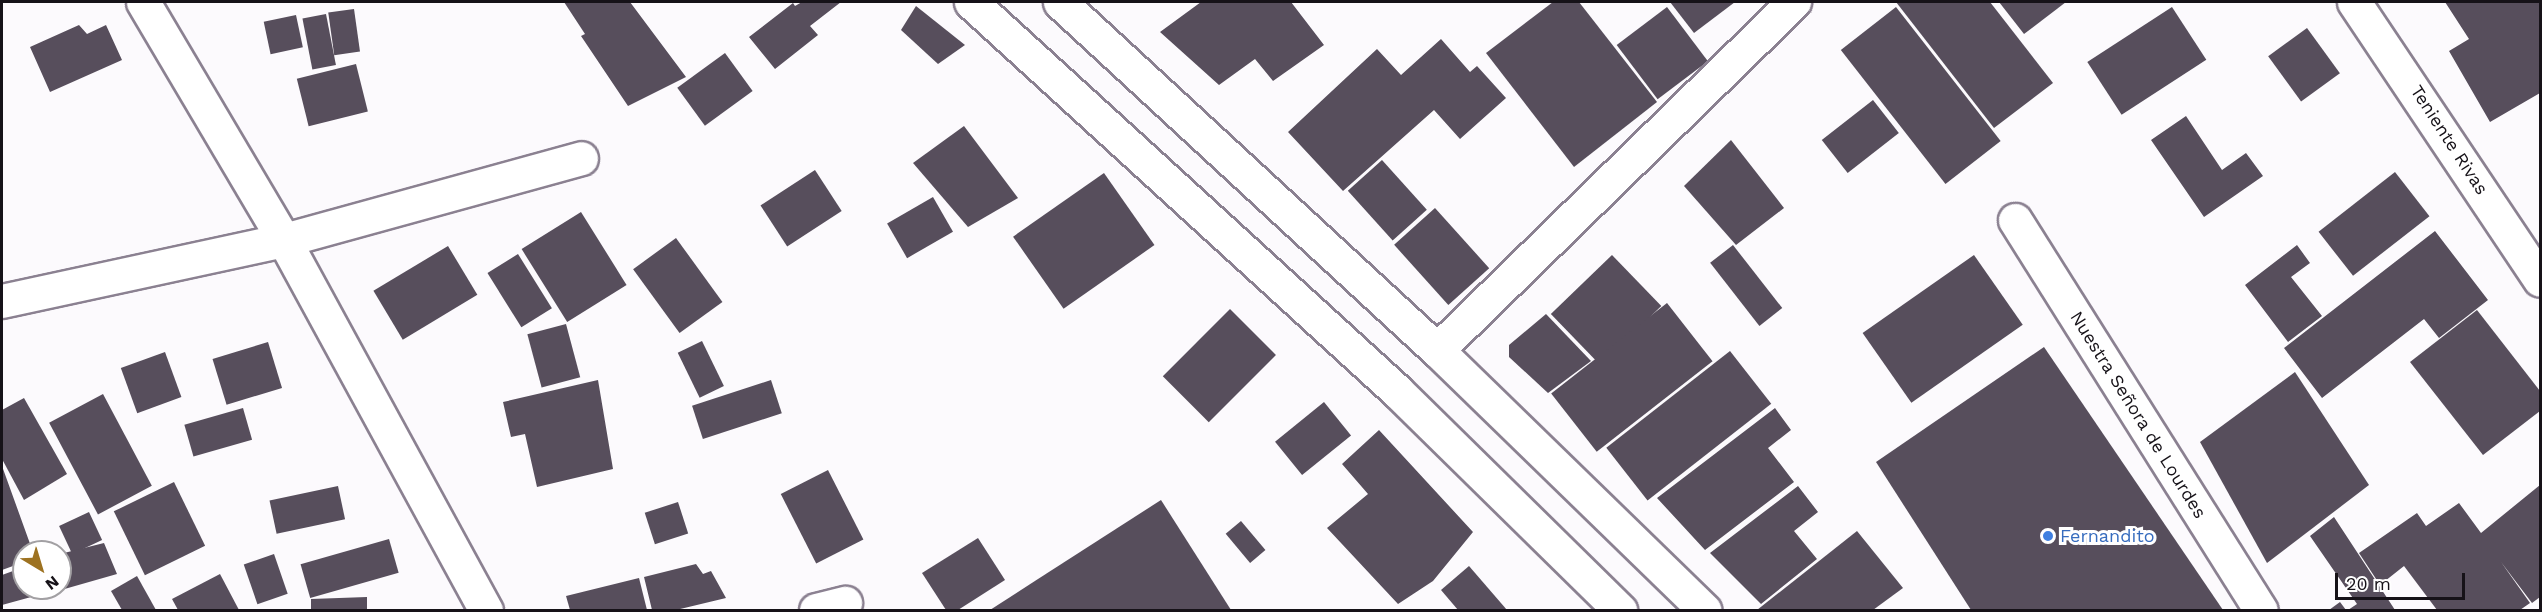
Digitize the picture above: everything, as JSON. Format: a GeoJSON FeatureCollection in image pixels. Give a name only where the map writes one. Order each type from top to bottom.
{"type":"FeatureCollection","features":[{"type":"Feature","properties":{"kind":"main road"},"geometry":{"type":"LineString","coordinates":[[143,2],[284,240],[486,610]]}},
{"type":"Feature","properties":{"kind":"main road"},"geometry":{"type":"LineString","coordinates":[[971,2],[1397,391],[1620,610]]}},
{"type":"Feature","properties":{"kind":"main road"},"geometry":{"type":"LineString","coordinates":[[1060,2],[1437,350],[1704,610]]}},
{"type":"Feature","properties":{"kind":"main road"},"geometry":{"type":"LineString","coordinates":[[1437,350],[1794,2]]}},
{"type":"Feature","properties":{"kind":"main road","name":"Teniente Rivas"},"geometry":{"type":"LineString","coordinates":[[2354,2],[2541,280]]}},
{"type":"Feature","properties":{"kind":"main road"},"geometry":{"type":"LineString","coordinates":[[2,301],[284,240],[581,158]]}},
{"type":"Feature","properties":{"kind":"main road","name":"Nuestra Señora de Lourdes"},"geometry":{"type":"LineString","coordinates":[[2015,220],[2260,610]]}},
{"type":"Feature","properties":{"kind":"building"},"geometry":{"type":"Polygon","coordinates":[[[564,2],[630,2],[686,77],[628,106],[581,36],[585,34],[564,2]]]}},
{"type":"Feature","properties":{"kind":"building"},"geometry":{"type":"Polygon","coordinates":[[[802,2],[841,2],[810,26],[818,35],[775,69],[749,37],[793,3],[795,6],[802,2]]]}},
{"type":"Feature","properties":{"kind":"building"},"geometry":{"type":"Polygon","coordinates":[[[1201,2],[1291,2],[1324,45],[1273,81],[1255,59],[1219,85],[1160,32],[1201,2]]]}},
{"type":"Feature","properties":{"kind":"building"},"geometry":{"type":"Polygon","coordinates":[[[1553,2],[1579,2],[1657,102],[1574,167],[1486,53],[1553,2]]]}},
{"type":"Feature","properties":{"kind":"building"},"geometry":{"type":"Polygon","coordinates":[[[1670,2],[1735,2],[1694,33],[1670,2]]]}},
{"type":"Feature","properties":{"kind":"building"},"geometry":{"type":"Polygon","coordinates":[[[1896,2],[1990,2],[2053,83],[1994,128],[1896,2]]]}},
{"type":"Feature","properties":{"kind":"building"},"geometry":{"type":"Polygon","coordinates":[[[1999,2],[2066,2],[2024,34],[1999,2]]]}},
{"type":"Feature","properties":{"kind":"building"},"geometry":{"type":"Polygon","coordinates":[[[2445,2],[2540,2],[2540,93],[2490,122],[2449,51],[2469,39],[2445,2]]]}},
{"type":"Feature","properties":{"kind":"building"},"geometry":{"type":"Polygon","coordinates":[[[916,6],[965,45],[938,64],[901,30],[916,6]]]}},
{"type":"Feature","properties":{"kind":"building"},"geometry":{"type":"Polygon","coordinates":[[[1667,7],[1708,61],[1658,99],[1617,45],[1667,7]]]}},
{"type":"Feature","properties":{"kind":"building"},"geometry":{"type":"Polygon","coordinates":[[[1896,7],[2001,141],[1946,184],[1841,50],[1896,7]]]}},
{"type":"Feature","properties":{"kind":"building"},"geometry":{"type":"Polygon","coordinates":[[[2172,7],[2206,60],[2122,115],[2087,62],[2172,7]]]}},
{"type":"Feature","properties":{"kind":"building"},"geometry":{"type":"Polygon","coordinates":[[[354,9],[360,52],[334,55],[328,13],[354,9]]]}},
{"type":"Feature","properties":{"kind":"building"},"geometry":{"type":"Polygon","coordinates":[[[326,14],[336,65],[312,70],[302,19],[326,14]]]}},
{"type":"Feature","properties":{"kind":"building"},"geometry":{"type":"Polygon","coordinates":[[[296,15],[303,47],[271,54],[264,22],[296,15]]]}},
{"type":"Feature","properties":{"kind":"building"},"geometry":{"type":"Polygon","coordinates":[[[79,25],[87,34],[106,25],[122,60],[50,92],[30,47],[79,25]]]}},
{"type":"Feature","properties":{"kind":"building"},"geometry":{"type":"Polygon","coordinates":[[[2307,28],[2340,73],[2301,102],[2268,56],[2307,28]]]}},
{"type":"Feature","properties":{"kind":"building"},"geometry":{"type":"Polygon","coordinates":[[[1441,39],[1470,72],[1477,66],[1506,98],[1460,139],[1434,110],[1343,191],[1288,132],[1377,49],[1401,75],[1441,39]]]}},
{"type":"Feature","properties":{"kind":"building"},"geometry":{"type":"Polygon","coordinates":[[[725,53],[753,91],[705,126],[677,88],[725,53]]]}},
{"type":"Feature","properties":{"kind":"building"},"geometry":{"type":"Polygon","coordinates":[[[356,64],[368,112],[309,126],[297,79],[356,64]]]}},
{"type":"Feature","properties":{"kind":"building"},"geometry":{"type":"Polygon","coordinates":[[[1873,100],[1899,133],[1848,173],[1822,140],[1873,100]]]}},
{"type":"Feature","properties":{"kind":"building"},"geometry":{"type":"Polygon","coordinates":[[[2186,116],[2222,170],[2246,153],[2263,176],[2204,217],[2151,140],[2186,116]]]}},
{"type":"Feature","properties":{"kind":"building"},"geometry":{"type":"Polygon","coordinates":[[[964,126],[1018,198],[968,227],[913,163],[964,126]]]}},
{"type":"Feature","properties":{"kind":"building"},"geometry":{"type":"Polygon","coordinates":[[[1731,140],[1784,208],[1736,245],[1684,186],[1731,140]]]}},
{"type":"Feature","properties":{"kind":"building"},"geometry":{"type":"Polygon","coordinates":[[[1382,160],[1427,210],[1393,241],[1348,191],[1382,160]]]}},
{"type":"Feature","properties":{"kind":"building"},"geometry":{"type":"Polygon","coordinates":[[[815,170],[842,211],[787,246],[760,205],[815,170]]]}},
{"type":"Feature","properties":{"kind":"building"},"geometry":{"type":"Polygon","coordinates":[[[2395,172],[2429,216],[2353,276],[2319,232],[2395,172]]]}},
{"type":"Feature","properties":{"kind":"building"},"geometry":{"type":"Polygon","coordinates":[[[1104,173],[1154,245],[1064,309],[1013,237],[1104,173]]]}},
{"type":"Feature","properties":{"kind":"building"},"geometry":{"type":"Polygon","coordinates":[[[933,197],[953,232],[907,258],[887,224],[933,197]]]}},
{"type":"Feature","properties":{"kind":"building"},"geometry":{"type":"Polygon","coordinates":[[[1435,208],[1489,268],[1448,305],[1394,245],[1435,208]]]}},
{"type":"Feature","properties":{"kind":"building"},"geometry":{"type":"Polygon","coordinates":[[[581,212],[627,285],[567,322],[522,249],[581,212]]]}},
{"type":"Feature","properties":{"kind":"building"},"geometry":{"type":"Polygon","coordinates":[[[2435,231],[2488,300],[2439,338],[2424,319],[2322,398],[2284,348],[2435,231]]]}},
{"type":"Feature","properties":{"kind":"building"},"geometry":{"type":"Polygon","coordinates":[[[676,238],[722,302],[680,333],[633,269],[676,238]]]}},
{"type":"Feature","properties":{"kind":"building"},"geometry":{"type":"Polygon","coordinates":[[[1733,245],[1782,308],[1759,326],[1710,263],[1733,245]]]}},
{"type":"Feature","properties":{"kind":"building"},"geometry":{"type":"Polygon","coordinates":[[[2297,245],[2310,263],[2291,277],[2322,316],[2288,342],[2245,285],[2297,245]]]}},
{"type":"Feature","properties":{"kind":"building"},"geometry":{"type":"Polygon","coordinates":[[[448,246],[477,295],[403,340],[373,291],[448,246]]]}},
{"type":"Feature","properties":{"kind":"building"},"geometry":{"type":"Polygon","coordinates":[[[518,254],[552,308],[521,327],[487,273],[518,254]]]}},
{"type":"Feature","properties":{"kind":"building"},"geometry":{"type":"Polygon","coordinates":[[[1612,255],[1661,306],[1600,365],[1551,314],[1612,255]]]}},
{"type":"Feature","properties":{"kind":"building"},"geometry":{"type":"Polygon","coordinates":[[[1974,255],[2023,325],[1911,403],[1863,333],[1974,255]]]}},
{"type":"Feature","properties":{"kind":"building"},"geometry":{"type":"Polygon","coordinates":[[[1667,303],[1713,361],[1597,452],[1551,394],[1667,303]]]}},
{"type":"Feature","properties":{"kind":"building"},"geometry":{"type":"Polygon","coordinates":[[[1230,309],[1276,355],[1209,422],[1163,376],[1230,309]]]}},
{"type":"Feature","properties":{"kind":"building"},"geometry":{"type":"Polygon","coordinates":[[[2477,310],[2540,391],[2540,411],[2483,455],[2410,362],[2477,310]]]}},
{"type":"Feature","properties":{"kind":"building"},"geometry":{"type":"Polygon","coordinates":[[[1546,314],[1591,361],[1548,393],[1509,357],[1509,345],[1546,314]]]}},
{"type":"Feature","properties":{"kind":"building"},"geometry":{"type":"Polygon","coordinates":[[[566,324],[580,377],[542,387],[527,334],[566,324]]]}},
{"type":"Feature","properties":{"kind":"building"},"geometry":{"type":"Polygon","coordinates":[[[702,341],[724,386],[700,398],[678,353],[702,341]]]}},
{"type":"Feature","properties":{"kind":"building"},"geometry":{"type":"Polygon","coordinates":[[[268,342],[282,388],[227,405],[213,359],[268,342]]]}},
{"type":"Feature","properties":{"kind":"building","name":"Fernandito"},"geometry":{"type":"Polygon","coordinates":[[[2044,347],[2223,610],[1971,610],[1876,462],[2044,347]]]}},
{"type":"Feature","properties":{"kind":"building"},"geometry":{"type":"Polygon","coordinates":[[[1730,351],[1771,404],[1648,500],[1606,448],[1730,351]]]}},
{"type":"Feature","properties":{"kind":"building"},"geometry":{"type":"Polygon","coordinates":[[[165,352],[181,397],[137,413],[121,368],[165,352]]]}},
{"type":"Feature","properties":{"kind":"building"},"geometry":{"type":"Polygon","coordinates":[[[2295,372],[2369,485],[2267,563],[2200,442],[2295,372]]]}},
{"type":"Feature","properties":{"kind":"building"},"geometry":{"type":"Polygon","coordinates":[[[598,380],[613,469],[537,487],[525,434],[511,437],[503,402],[598,380]]]}},
{"type":"Feature","properties":{"kind":"building"},"geometry":{"type":"Polygon","coordinates":[[[771,380],[782,413],[703,439],[692,406],[771,380]]]}},
{"type":"Feature","properties":{"kind":"building"},"geometry":{"type":"Polygon","coordinates":[[[103,394],[152,486],[98,514],[49,423],[103,394]]]}},
{"type":"Feature","properties":{"kind":"building"},"geometry":{"type":"Polygon","coordinates":[[[24,398],[67,474],[24,500],[2,459],[2,410],[24,398]]]}},
{"type":"Feature","properties":{"kind":"building"},"geometry":{"type":"Polygon","coordinates":[[[1324,402],[1351,435],[1302,475],[1275,442],[1324,402]]]}},
{"type":"Feature","properties":{"kind":"building"},"geometry":{"type":"Polygon","coordinates":[[[243,408],[252,440],[193,457],[184,425],[243,408]]]}},
{"type":"Feature","properties":{"kind":"building"},"geometry":{"type":"Polygon","coordinates":[[[1775,408],[1791,430],[1768,448],[1794,482],[1705,550],[1657,498],[1775,408]]]}},
{"type":"Feature","properties":{"kind":"building"},"geometry":{"type":"Polygon","coordinates":[[[1379,430],[1473,532],[1433,581],[1398,604],[1327,528],[1368,494],[1342,464],[1379,430]]]}},
{"type":"Feature","properties":{"kind":"building"},"geometry":{"type":"Polygon","coordinates":[[[2,466],[29,540],[12,540],[12,566],[2,570],[2,466]]]}},
{"type":"Feature","properties":{"kind":"building"},"geometry":{"type":"Polygon","coordinates":[[[828,470],[863,539],[816,564],[781,494],[828,470]]]}},
{"type":"Feature","properties":{"kind":"building"},"geometry":{"type":"Polygon","coordinates":[[[174,482],[205,546],[145,575],[114,511],[174,482]]]}},
{"type":"Feature","properties":{"kind":"building"},"geometry":{"type":"Polygon","coordinates":[[[2540,485],[2540,597],[2532,603],[2501,562],[2530,603],[2520,610],[2437,610],[2404,566],[2380,585],[2359,553],[2417,513],[2426,526],[2459,503],[2481,533],[2540,485]]]}},
{"type":"Feature","properties":{"kind":"building"},"geometry":{"type":"Polygon","coordinates":[[[338,486],[345,519],[277,534],[270,501],[338,486]]]}},
{"type":"Feature","properties":{"kind":"building"},"geometry":{"type":"Polygon","coordinates":[[[1798,486],[1818,512],[1794,531],[1817,559],[1761,604],[1710,553],[1798,486]]]}},
{"type":"Feature","properties":{"kind":"building"},"geometry":{"type":"Polygon","coordinates":[[[1161,500],[1231,610],[990,610],[1038,579],[1161,500]]]}},
{"type":"Feature","properties":{"kind":"building"},"geometry":{"type":"Polygon","coordinates":[[[678,502],[688,533],[655,544],[645,513],[678,502]]]}},
{"type":"Feature","properties":{"kind":"building"},"geometry":{"type":"Polygon","coordinates":[[[89,512],[102,540],[72,554],[72,540],[66,540],[59,526],[89,512]]]}},
{"type":"Feature","properties":{"kind":"building"},"geometry":{"type":"Polygon","coordinates":[[[2334,517],[2395,610],[2348,610],[2357,604],[2310,536],[2334,517]]]}},
{"type":"Feature","properties":{"kind":"building"},"geometry":{"type":"Polygon","coordinates":[[[1241,521],[1265,550],[1250,563],[1226,534],[1241,521]]]}},
{"type":"Feature","properties":{"kind":"building"},"geometry":{"type":"Polygon","coordinates":[[[1857,531],[1903,588],[1873,610],[1757,610],[1857,531]]]}},
{"type":"Feature","properties":{"kind":"building"},"geometry":{"type":"Polygon","coordinates":[[[978,538],[1005,580],[958,610],[946,610],[922,573],[978,538]]]}},
{"type":"Feature","properties":{"kind":"building"},"geometry":{"type":"Polygon","coordinates":[[[389,539],[399,573],[310,598],[301,564],[389,539]]]}},
{"type":"Feature","properties":{"kind":"building"},"geometry":{"type":"Polygon","coordinates":[[[104,543],[117,574],[72,587],[72,551],[104,543]]]}},
{"type":"Feature","properties":{"kind":"building"},"geometry":{"type":"Polygon","coordinates":[[[274,554],[288,594],[257,604],[244,564],[274,554]]]}},
{"type":"Feature","properties":{"kind":"building"},"geometry":{"type":"Polygon","coordinates":[[[696,564],[703,574],[711,571],[726,598],[676,610],[652,610],[644,577],[696,564]]]}},
{"type":"Feature","properties":{"kind":"building"},"geometry":{"type":"Polygon","coordinates":[[[1469,566],[1507,610],[1458,610],[1441,590],[1469,566]]]}},
{"type":"Feature","properties":{"kind":"building"},"geometry":{"type":"Polygon","coordinates":[[[12,571],[12,600],[20,600],[2,605],[2,575],[12,571]]]}},
{"type":"Feature","properties":{"kind":"building"},"geometry":{"type":"Polygon","coordinates":[[[220,574],[239,610],[178,610],[172,599],[220,574]]]}},
{"type":"Feature","properties":{"kind":"building"},"geometry":{"type":"Polygon","coordinates":[[[137,576],[156,610],[122,610],[111,591],[137,576]]]}},
{"type":"Feature","properties":{"kind":"building"},"geometry":{"type":"Polygon","coordinates":[[[639,578],[647,610],[570,610],[566,596],[639,578]]]}},
{"type":"Feature","properties":{"kind":"building"},"geometry":{"type":"Polygon","coordinates":[[[367,597],[367,610],[311,610],[311,599],[367,597]]]}},
{"type":"Feature","properties":{"kind":"building"},"geometry":{"type":"Polygon","coordinates":[[[2340,602],[2346,610],[2329,610],[2340,602]]]}},
{"type":"Feature","properties":{"kind":"place","name":"Fernandito"},"geometry":{"type":"Point","coordinates":[2048,536]}}]}
